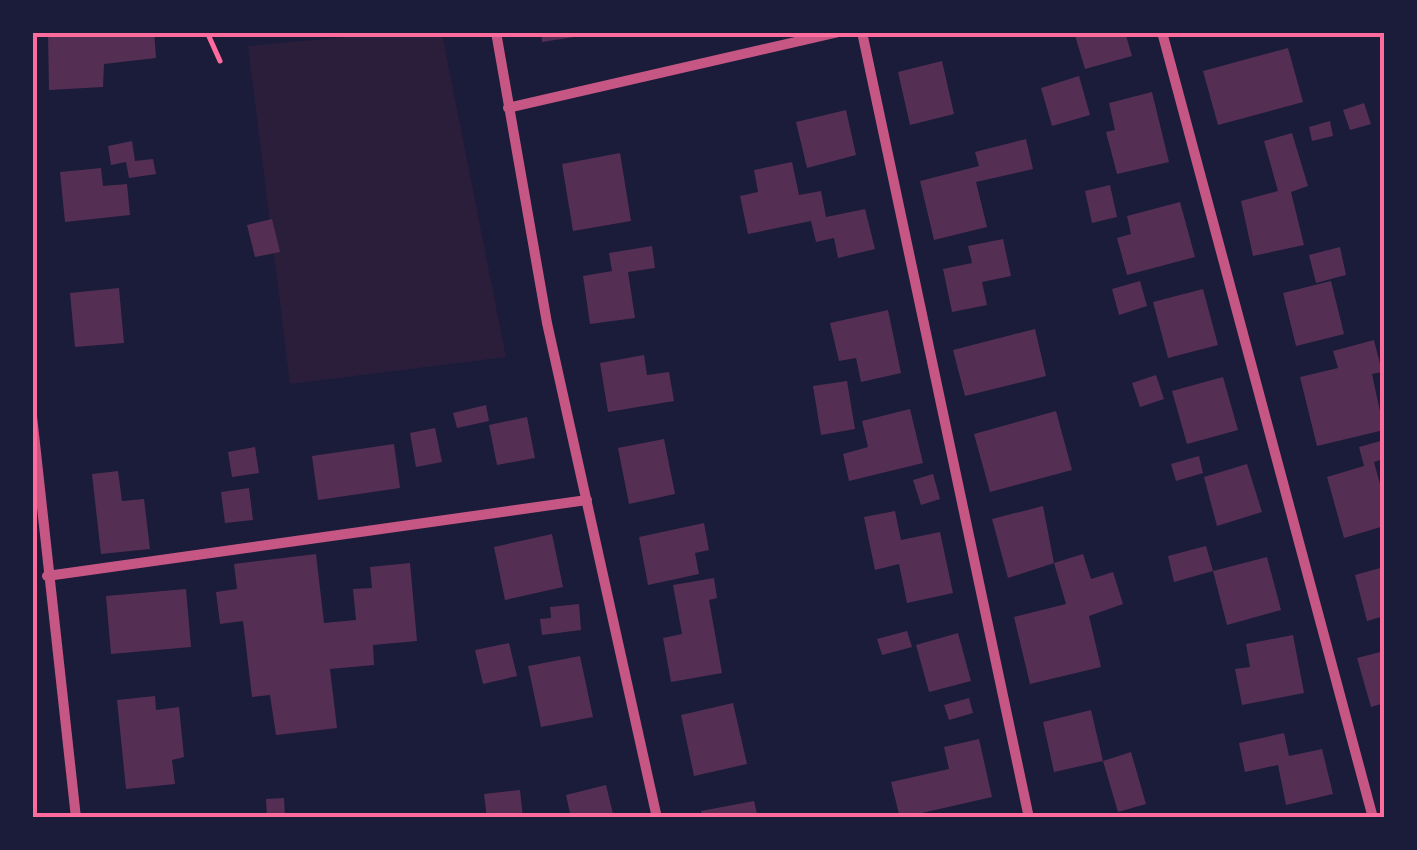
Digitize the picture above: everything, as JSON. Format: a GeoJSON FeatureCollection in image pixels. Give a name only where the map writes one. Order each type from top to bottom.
{"type":"FeatureCollection","features":[{"type":"Feature","properties":{"kind":"street"},"geometry":{"type":"LineString","coordinates":[[496,32],[548,323],[657,818]]}},
{"type":"Feature","properties":{"kind":"street"},"geometry":{"type":"LineString","coordinates":[[508,108],[797,38],[839,32]]}},
{"type":"Feature","properties":{"kind":"street"},"geometry":{"type":"LineString","coordinates":[[862,32],[1029,818]]}},
{"type":"Feature","properties":{"kind":"street"},"geometry":{"type":"LineString","coordinates":[[1162,32],[1372,818]]}},
{"type":"Feature","properties":{"kind":"street"},"geometry":{"type":"LineString","coordinates":[[32,416],[76,818]]}},
{"type":"Feature","properties":{"kind":"street"},"geometry":{"type":"LineString","coordinates":[[47,576],[587,500]]}},
{"type":"Feature","properties":{"kind":"path"},"geometry":{"type":"LineString","coordinates":[[207,32],[220,60]]}},
{"type":"Feature","properties":{"kind":"shaded area"},"geometry":{"type":"Polygon","coordinates":[[[387,33],[442,33],[506,357],[290,384],[248,46],[387,33]]]}},
{"type":"Feature","properties":{"kind":"building"},"geometry":{"type":"Polygon","coordinates":[[[48,32],[154,32],[156,58],[104,64],[103,87],[49,90],[48,32]]]}},
{"type":"Feature","properties":{"kind":"building"},"geometry":{"type":"Polygon","coordinates":[[[541,32],[587,32],[587,35],[542,42],[541,32]]]}},
{"type":"Feature","properties":{"kind":"building"},"geometry":{"type":"Polygon","coordinates":[[[1074,32],[1125,32],[1132,56],[1085,69],[1074,32]]]}},
{"type":"Feature","properties":{"kind":"building"},"geometry":{"type":"Polygon","coordinates":[[[1288,48],[1303,102],[1218,125],[1203,71],[1288,48]]]}},
{"type":"Feature","properties":{"kind":"building"},"geometry":{"type":"Polygon","coordinates":[[[942,61],[954,114],[910,125],[898,72],[942,61]]]}},
{"type":"Feature","properties":{"kind":"building"},"geometry":{"type":"Polygon","coordinates":[[[1079,76],[1090,115],[1052,126],[1041,88],[1079,76]]]}},
{"type":"Feature","properties":{"kind":"building"},"geometry":{"type":"Polygon","coordinates":[[[1152,92],[1169,162],[1117,174],[1106,132],[1115,130],[1109,103],[1152,92]]]}},
{"type":"Feature","properties":{"kind":"building"},"geometry":{"type":"Polygon","coordinates":[[[1364,103],[1371,124],[1350,130],[1343,110],[1364,103]]]}},
{"type":"Feature","properties":{"kind":"building"},"geometry":{"type":"Polygon","coordinates":[[[846,110],[856,155],[807,168],[796,122],[846,110]]]}},
{"type":"Feature","properties":{"kind":"building"},"geometry":{"type":"Polygon","coordinates":[[[1330,121],[1333,136],[1312,141],[1309,127],[1330,121]]]}},
{"type":"Feature","properties":{"kind":"building"},"geometry":{"type":"Polygon","coordinates":[[[1292,133],[1308,186],[1291,192],[1304,245],[1253,256],[1241,201],[1278,191],[1264,141],[1292,133]]]}},
{"type":"Feature","properties":{"kind":"building"},"geometry":{"type":"Polygon","coordinates":[[[1026,139],[1033,169],[976,182],[987,227],[934,240],[920,181],[979,166],[975,152],[1026,139]]]}},
{"type":"Feature","properties":{"kind":"building"},"geometry":{"type":"Polygon","coordinates":[[[132,141],[135,161],[153,159],[156,174],[129,178],[126,162],[111,165],[108,146],[132,141]]]}},
{"type":"Feature","properties":{"kind":"building"},"geometry":{"type":"Polygon","coordinates":[[[620,153],[631,221],[573,231],[562,164],[620,153]]]}},
{"type":"Feature","properties":{"kind":"building"},"geometry":{"type":"Polygon","coordinates":[[[792,162],[799,195],[821,191],[826,217],[865,209],[875,249],[838,258],[834,238],[816,242],[811,221],[748,234],[740,196],[758,192],[754,170],[792,162]]]}},
{"type":"Feature","properties":{"kind":"building"},"geometry":{"type":"Polygon","coordinates":[[[101,168],[103,186],[127,184],[130,215],[65,222],[60,172],[101,168]]]}},
{"type":"Feature","properties":{"kind":"building"},"geometry":{"type":"Polygon","coordinates":[[[1110,185],[1117,217],[1092,223],[1085,191],[1110,185]]]}},
{"type":"Feature","properties":{"kind":"building"},"geometry":{"type":"Polygon","coordinates":[[[1180,202],[1195,257],[1127,275],[1117,238],[1131,234],[1127,216],[1180,202]]]}},
{"type":"Feature","properties":{"kind":"building"},"geometry":{"type":"Polygon","coordinates":[[[272,219],[280,252],[255,257],[247,225],[272,219]]]}},
{"type":"Feature","properties":{"kind":"building"},"geometry":{"type":"Polygon","coordinates":[[[1003,239],[1011,276],[982,282],[987,305],[952,312],[943,269],[972,263],[968,246],[1003,239]]]}},
{"type":"Feature","properties":{"kind":"building"},"geometry":{"type":"Polygon","coordinates":[[[652,246],[655,268],[628,272],[635,318],[590,324],[583,276],[612,271],[609,253],[652,246]]]}},
{"type":"Feature","properties":{"kind":"building"},"geometry":{"type":"Polygon","coordinates":[[[1340,247],[1346,275],[1316,283],[1309,255],[1340,247]]]}},
{"type":"Feature","properties":{"kind":"building"},"geometry":{"type":"Polygon","coordinates":[[[1140,281],[1147,306],[1119,315],[1112,289],[1140,281]]]}},
{"type":"Feature","properties":{"kind":"building"},"geometry":{"type":"Polygon","coordinates":[[[1331,281],[1344,334],[1296,346],[1283,293],[1331,281]]]}},
{"type":"Feature","properties":{"kind":"building"},"geometry":{"type":"Polygon","coordinates":[[[119,288],[124,343],[75,347],[70,293],[119,288]]]}},
{"type":"Feature","properties":{"kind":"building"},"geometry":{"type":"Polygon","coordinates":[[[1203,289],[1218,345],[1168,358],[1153,302],[1203,289]]]}},
{"type":"Feature","properties":{"kind":"building"},"geometry":{"type":"Polygon","coordinates":[[[888,310],[901,373],[861,382],[856,358],[839,361],[830,323],[888,310]]]}},
{"type":"Feature","properties":{"kind":"building"},"geometry":{"type":"Polygon","coordinates":[[[1035,329],[1046,376],[965,396],[953,350],[1035,329]]]}},
{"type":"Feature","properties":{"kind":"building"},"geometry":{"type":"Polygon","coordinates":[[[1374,340],[1382,372],[1372,374],[1384,430],[1317,446],[1300,377],[1338,368],[1333,351],[1374,340]]]}},
{"type":"Feature","properties":{"kind":"building"},"geometry":{"type":"Polygon","coordinates":[[[644,355],[647,375],[669,372],[674,401],[608,412],[600,363],[644,355]]]}},
{"type":"Feature","properties":{"kind":"building"},"geometry":{"type":"Polygon","coordinates":[[[1156,375],[1164,399],[1140,407],[1132,383],[1156,375]]]}},
{"type":"Feature","properties":{"kind":"building"},"geometry":{"type":"Polygon","coordinates":[[[1223,377],[1238,430],[1187,444],[1172,391],[1223,377]]]}},
{"type":"Feature","properties":{"kind":"building"},"geometry":{"type":"Polygon","coordinates":[[[847,381],[855,429],[821,435],[813,386],[847,381]]]}},
{"type":"Feature","properties":{"kind":"building"},"geometry":{"type":"Polygon","coordinates":[[[486,405],[489,421],[457,428],[453,413],[486,405]]]}},
{"type":"Feature","properties":{"kind":"building"},"geometry":{"type":"Polygon","coordinates":[[[910,409],[923,463],[849,481],[843,454],[868,447],[862,421],[910,409]]]}},
{"type":"Feature","properties":{"kind":"building"},"geometry":{"type":"Polygon","coordinates":[[[1056,411],[1072,470],[990,492],[974,434],[1056,411]]]}},
{"type":"Feature","properties":{"kind":"building"},"geometry":{"type":"Polygon","coordinates":[[[527,417],[535,458],[497,465],[489,425],[527,417]]]}},
{"type":"Feature","properties":{"kind":"building"},"geometry":{"type":"Polygon","coordinates":[[[435,428],[442,462],[416,467],[410,433],[435,428]]]}},
{"type":"Feature","properties":{"kind":"building"},"geometry":{"type":"Polygon","coordinates":[[[664,439],[675,494],[629,504],[618,448],[664,439]]]}},
{"type":"Feature","properties":{"kind":"building"},"geometry":{"type":"Polygon","coordinates":[[[1384,440],[1384,459],[1374,462],[1384,499],[1384,526],[1344,538],[1327,477],[1364,466],[1359,447],[1384,440]]]}},
{"type":"Feature","properties":{"kind":"building"},"geometry":{"type":"Polygon","coordinates":[[[394,444],[400,488],[318,500],[312,456],[394,444]]]}},
{"type":"Feature","properties":{"kind":"building"},"geometry":{"type":"Polygon","coordinates":[[[255,447],[259,473],[232,477],[228,452],[255,447]]]}},
{"type":"Feature","properties":{"kind":"building"},"geometry":{"type":"Polygon","coordinates":[[[1199,456],[1203,473],[1176,481],[1171,464],[1199,456]]]}},
{"type":"Feature","properties":{"kind":"building"},"geometry":{"type":"Polygon","coordinates":[[[1247,464],[1262,512],[1217,526],[1204,477],[1247,464]]]}},
{"type":"Feature","properties":{"kind":"building"},"geometry":{"type":"Polygon","coordinates":[[[118,471],[122,501],[144,499],[150,549],[101,554],[92,474],[118,471]]]}},
{"type":"Feature","properties":{"kind":"building"},"geometry":{"type":"Polygon","coordinates":[[[933,474],[940,499],[921,505],[913,480],[933,474]]]}},
{"type":"Feature","properties":{"kind":"building"},"geometry":{"type":"Polygon","coordinates":[[[249,488],[253,520],[225,523],[221,492],[249,488]]]}},
{"type":"Feature","properties":{"kind":"building"},"geometry":{"type":"Polygon","coordinates":[[[1043,506],[1054,563],[1008,578],[992,519],[1043,506]]]}},
{"type":"Feature","properties":{"kind":"building"},"geometry":{"type":"Polygon","coordinates":[[[895,511],[901,540],[940,532],[953,593],[907,603],[899,564],[875,570],[864,517],[895,511]]]}},
{"type":"Feature","properties":{"kind":"building"},"geometry":{"type":"Polygon","coordinates":[[[704,523],[709,550],[695,553],[699,574],[648,585],[639,537],[704,523]]]}},
{"type":"Feature","properties":{"kind":"building"},"geometry":{"type":"Polygon","coordinates":[[[552,534],[563,587],[505,600],[494,547],[552,534]]]}},
{"type":"Feature","properties":{"kind":"building"},"geometry":{"type":"Polygon","coordinates":[[[1206,546],[1213,571],[1174,582],[1168,556],[1206,546]]]}},
{"type":"Feature","properties":{"kind":"building"},"geometry":{"type":"Polygon","coordinates":[[[316,554],[324,623],[356,620],[353,589],[372,588],[370,567],[410,563],[417,641],[373,645],[374,665],[330,669],[337,728],[276,735],[270,695],[252,697],[243,621],[220,624],[216,592],[237,589],[234,564],[316,554]]]}},
{"type":"Feature","properties":{"kind":"building"},"geometry":{"type":"Polygon","coordinates":[[[1083,554],[1091,579],[1113,572],[1123,604],[1089,616],[1101,667],[1030,684],[1014,617],[1066,604],[1054,563],[1083,554]]]}},
{"type":"Feature","properties":{"kind":"building"},"geometry":{"type":"Polygon","coordinates":[[[1267,557],[1281,610],[1227,625],[1213,571],[1267,557]]]}},
{"type":"Feature","properties":{"kind":"building"},"geometry":{"type":"Polygon","coordinates":[[[1384,567],[1384,616],[1367,621],[1355,575],[1384,567]]]}},
{"type":"Feature","properties":{"kind":"building"},"geometry":{"type":"Polygon","coordinates":[[[714,578],[717,598],[709,600],[722,673],[671,682],[663,638],[682,634],[673,585],[714,578]]]}},
{"type":"Feature","properties":{"kind":"building"},"geometry":{"type":"Polygon","coordinates":[[[186,589],[191,647],[111,654],[106,596],[186,589]]]}},
{"type":"Feature","properties":{"kind":"building"},"geometry":{"type":"Polygon","coordinates":[[[579,604],[581,630],[542,635],[540,619],[551,618],[550,607],[579,604]]]}},
{"type":"Feature","properties":{"kind":"building"},"geometry":{"type":"Polygon","coordinates":[[[907,631],[912,647],[882,655],[877,639],[907,631]]]}},
{"type":"Feature","properties":{"kind":"building"},"geometry":{"type":"Polygon","coordinates":[[[958,633],[971,681],[929,692],[916,645],[958,633]]]}},
{"type":"Feature","properties":{"kind":"building"},"geometry":{"type":"Polygon","coordinates":[[[1293,635],[1304,693],[1242,705],[1235,669],[1250,667],[1246,644],[1293,635]]]}},
{"type":"Feature","properties":{"kind":"building"},"geometry":{"type":"Polygon","coordinates":[[[509,643],[517,676],[483,684],[475,650],[509,643]]]}},
{"type":"Feature","properties":{"kind":"building"},"geometry":{"type":"Polygon","coordinates":[[[1384,651],[1384,703],[1371,707],[1357,658],[1384,651]]]}},
{"type":"Feature","properties":{"kind":"building"},"geometry":{"type":"Polygon","coordinates":[[[580,656],[593,717],[541,727],[528,666],[580,656]]]}},
{"type":"Feature","properties":{"kind":"building"},"geometry":{"type":"Polygon","coordinates":[[[155,696],[156,710],[179,707],[184,757],[172,760],[175,784],[126,789],[117,700],[155,696]]]}},
{"type":"Feature","properties":{"kind":"building"},"geometry":{"type":"Polygon","coordinates":[[[969,698],[973,713],[949,720],[944,705],[969,698]]]}},
{"type":"Feature","properties":{"kind":"building"},"geometry":{"type":"Polygon","coordinates":[[[733,703],[747,764],[694,776],[681,715],[733,703]]]}},
{"type":"Feature","properties":{"kind":"building"},"geometry":{"type":"Polygon","coordinates":[[[1091,710],[1103,761],[1054,772],[1043,722],[1091,710]]]}},
{"type":"Feature","properties":{"kind":"building"},"geometry":{"type":"Polygon","coordinates":[[[1284,733],[1289,756],[1322,749],[1333,794],[1286,805],[1278,765],[1245,772],[1239,743],[1284,733]]]}},
{"type":"Feature","properties":{"kind":"building"},"geometry":{"type":"Polygon","coordinates":[[[979,739],[992,797],[900,818],[891,782],[949,769],[944,747],[979,739]]]}},
{"type":"Feature","properties":{"kind":"building"},"geometry":{"type":"Polygon","coordinates":[[[1131,752],[1146,804],[1118,812],[1103,761],[1131,752]]]}},
{"type":"Feature","properties":{"kind":"building"},"geometry":{"type":"Polygon","coordinates":[[[606,785],[614,818],[571,818],[566,795],[606,785]]]}},
{"type":"Feature","properties":{"kind":"building"},"geometry":{"type":"Polygon","coordinates":[[[520,790],[523,818],[487,818],[484,794],[520,790]]]}},
{"type":"Feature","properties":{"kind":"building"},"geometry":{"type":"Polygon","coordinates":[[[284,798],[285,818],[267,818],[266,799],[284,798]]]}},
{"type":"Feature","properties":{"kind":"building"},"geometry":{"type":"Polygon","coordinates":[[[754,801],[758,818],[702,818],[701,811],[754,801]]]}}]}
